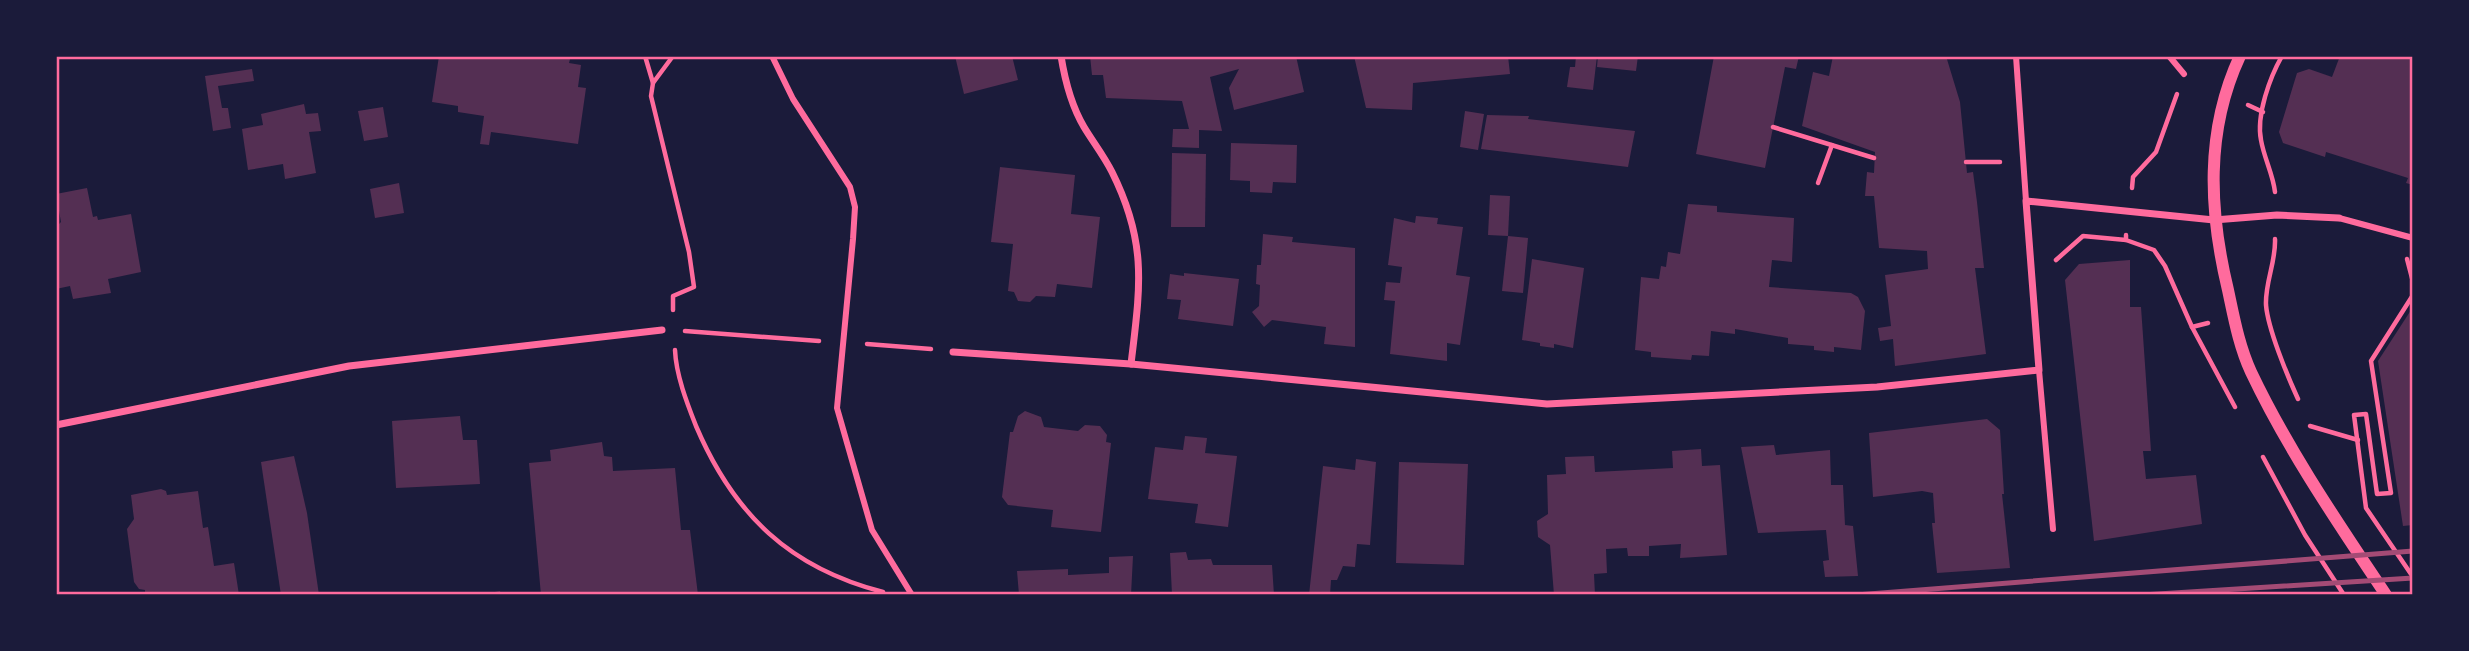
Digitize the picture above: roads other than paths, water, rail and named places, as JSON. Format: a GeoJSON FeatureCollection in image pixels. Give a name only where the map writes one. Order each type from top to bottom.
{"type":"FeatureCollection","features":[{"type":"Feature","properties":{"kind":"street"},"geometry":{"type":"LineString","coordinates":[[772,56],[800,110],[850,187],[855,207],[837,408],[872,530],[912,595]]}},
{"type":"Feature","properties":{"kind":"street"},"geometry":{"type":"LineString","coordinates":[[1062,56],[1069,95],[1082,125],[1112,171],[1139,254],[1141,279],[1131,364]]}},
{"type":"Feature","properties":{"kind":"street"},"geometry":{"type":"LineString","coordinates":[[2016,56],[2053,529]]}},
{"type":"Feature","properties":{"kind":"street"},"geometry":{"type":"LineString","coordinates":[[2169,56],[2184,74]]}},
{"type":"Feature","properties":{"kind":"street"},"geometry":{"type":"LineString","coordinates":[[2240,56],[2225,93],[2218,121],[2213,170],[2214,220],[2232,315],[2250,369],[2334,517],[2386,595]]}},
{"type":"Feature","properties":{"kind":"street"},"geometry":{"type":"LineString","coordinates":[[2026,201],[2214,220],[2277,215],[2339,218],[2413,239]]}},
{"type":"Feature","properties":{"kind":"street"},"geometry":{"type":"LineString","coordinates":[[56,425],[349,366],[662,330]]}},
{"type":"Feature","properties":{"kind":"street"},"geometry":{"type":"LineString","coordinates":[[953,352],[1131,364],[1547,404],[1877,387],[2039,370]]}},
{"type":"Feature","properties":{"kind":"railway"},"geometry":{"type":"LineString","coordinates":[[1856,595],[2413,551]]}},
{"type":"Feature","properties":{"kind":"railway"},"geometry":{"type":"LineString","coordinates":[[2142,595],[2413,578]]}}]}
